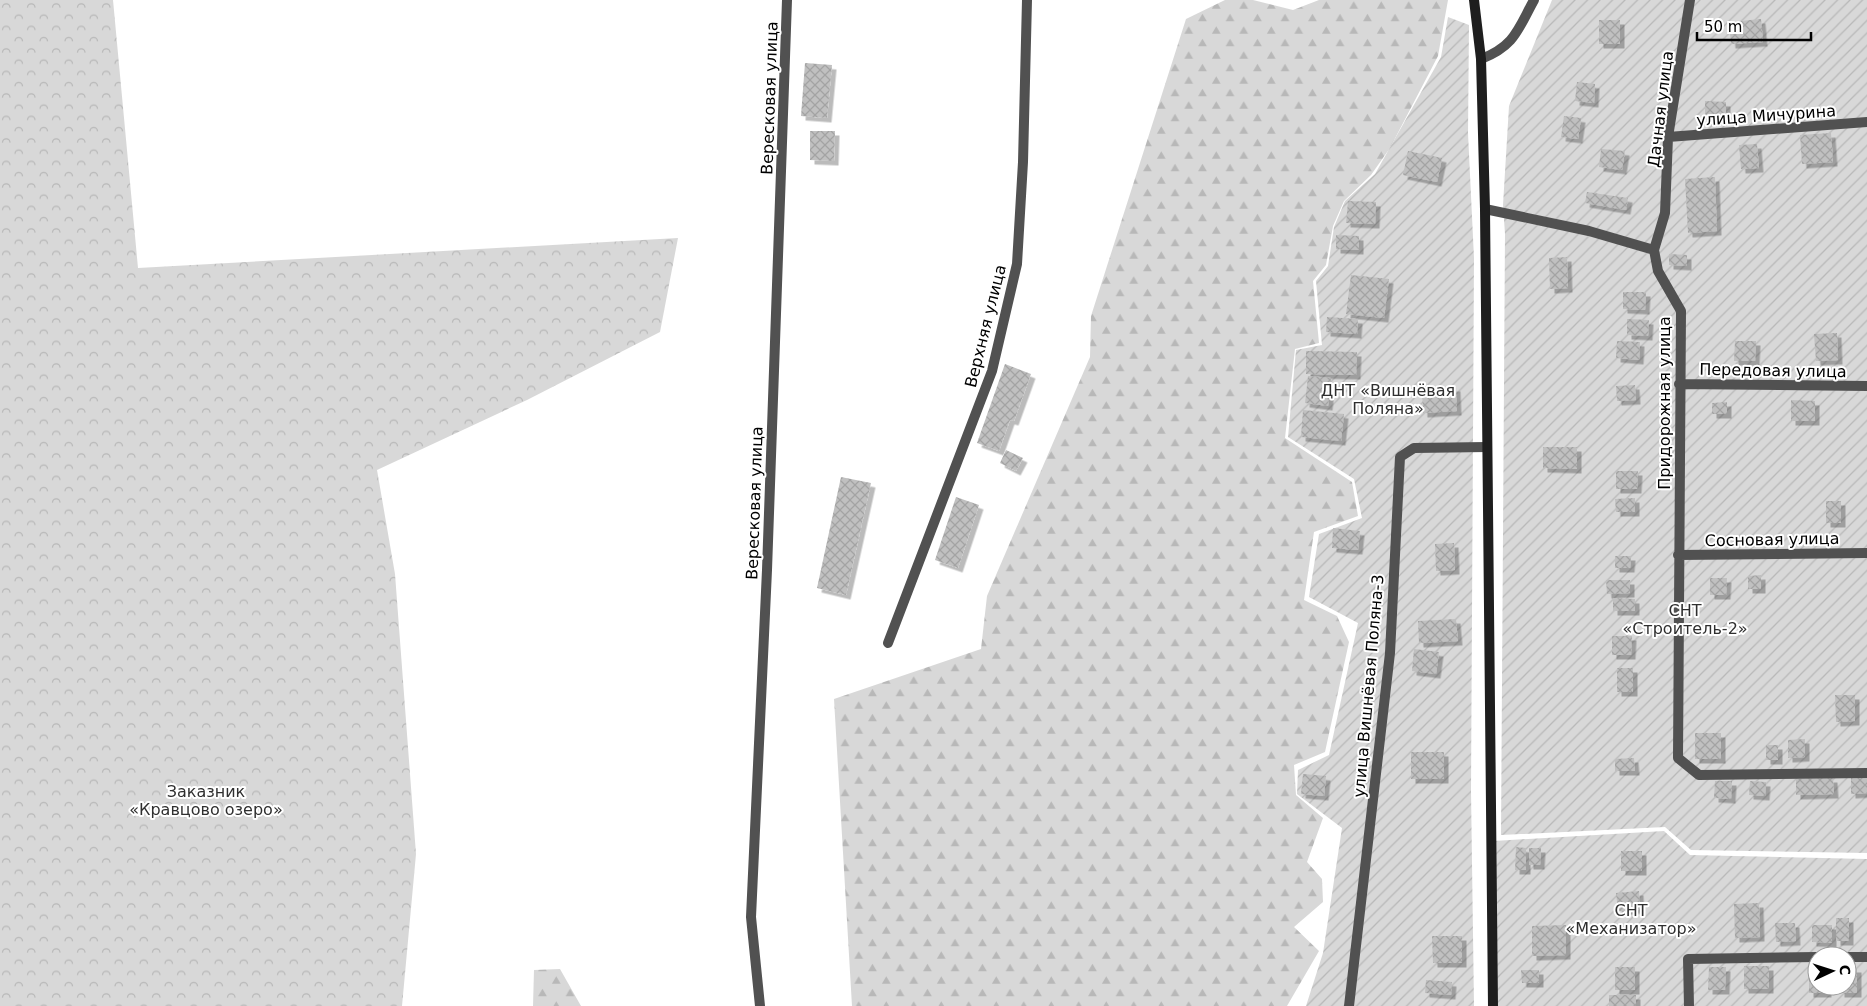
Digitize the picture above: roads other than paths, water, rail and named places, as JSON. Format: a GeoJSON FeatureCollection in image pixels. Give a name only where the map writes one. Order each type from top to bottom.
{"type":"FeatureCollection","features":[{"type":"Feature","properties":{"kind":"main road"},"geometry":{"type":"LineString","coordinates":[[1474,0],[1481,59],[1485,209],[1493,1006]]}},
{"type":"Feature","properties":{"kind":"street","name":"Вересковая улица"},"geometry":{"type":"LineString","coordinates":[[760,1006],[751,917],[767,570],[787,0]]}},
{"type":"Feature","properties":{"kind":"street","name":"Верхняя улица"},"geometry":{"type":"LineString","coordinates":[[888,643],[992,371],[1017,264],[1023,162],[1027,0]]}},
{"type":"Feature","properties":{"kind":"street"},"geometry":{"type":"LineString","coordinates":[[1481,59],[1499,52],[1511,42],[1534,0]]}},
{"type":"Feature","properties":{"kind":"street","name":"Дачная улица"},"geometry":{"type":"LineString","coordinates":[[1654,250],[1665,213],[1668,137],[1690,0]]}},
{"type":"Feature","properties":{"kind":"street","name":"улица Мичурина"},"geometry":{"type":"LineString","coordinates":[[1668,137],[1867,122]]}},
{"type":"Feature","properties":{"kind":"street"},"geometry":{"type":"LineString","coordinates":[[1485,209],[1589,231],[1654,250]]}},
{"type":"Feature","properties":{"kind":"street","name":"Придорожная улица"},"geometry":{"type":"LineString","coordinates":[[1654,250],[1658,270],[1681,310],[1679,384],[1678,758],[1699,775],[1867,772]]}},
{"type":"Feature","properties":{"kind":"street","name":"Передовая улица"},"geometry":{"type":"LineString","coordinates":[[1679,384],[1867,386]]}},
{"type":"Feature","properties":{"kind":"street","name":"улица Вишнёвая Поляна-3"},"geometry":{"type":"LineString","coordinates":[[1349,1006],[1390,652],[1400,457],[1414,448],[1487,447]]}},
{"type":"Feature","properties":{"kind":"street","name":"Сосновая улица"},"geometry":{"type":"LineString","coordinates":[[1678,555],[1867,553]]}},
{"type":"Feature","properties":{"kind":"street"},"geometry":{"type":"LineString","coordinates":[[1689,1006],[1688,959],[1807,957]]}},
{"type":"Feature","properties":{"kind":"park label","name":"ДНТ «Вишнёвая Поляна»"},"geometry":{"type":"Point","coordinates":[1388,399]}},
{"type":"Feature","properties":{"kind":"park label","name":"СНТ «Строитель-2»"},"geometry":{"type":"Point","coordinates":[1685,619]}},
{"type":"Feature","properties":{"kind":"park label","name":"Заказник «Кравцово озеро»"},"geometry":{"type":"Point","coordinates":[206,800]}},
{"type":"Feature","properties":{"kind":"park label","name":"СНТ «Механизатор»"},"geometry":{"type":"Point","coordinates":[1631,919]}}]}
